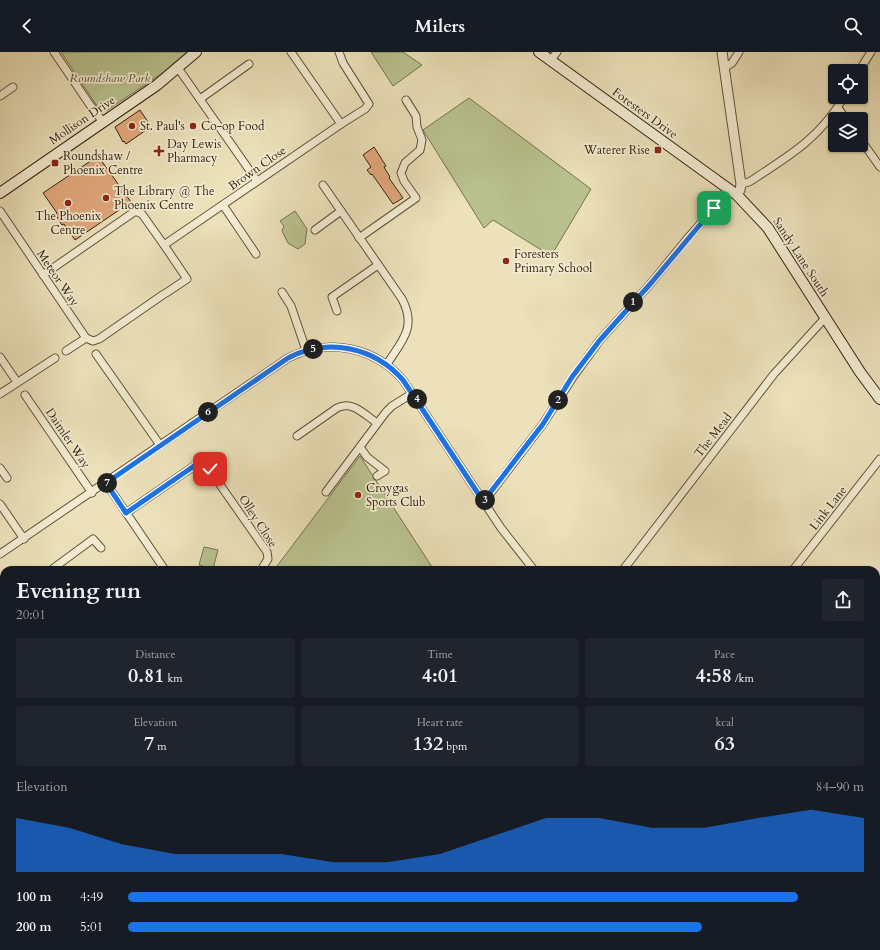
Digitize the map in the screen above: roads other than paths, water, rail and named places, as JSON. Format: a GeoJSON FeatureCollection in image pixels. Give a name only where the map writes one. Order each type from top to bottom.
{"type":"FeatureCollection","features":[{"type":"Feature","properties":{"kind":"main road","name":"Mollison Drive"},"geometry":{"type":"LineString","coordinates":[[0,193],[103,122],[178,68],[196,52]]}},
{"type":"Feature","properties":{"kind":"main road","name":"Foresters Drive"},"geometry":{"type":"LineString","coordinates":[[539,52],[554,56],[734,192]]}},
{"type":"Feature","properties":{"kind":"main road","name":"Sandy Lane South"},"geometry":{"type":"LineString","coordinates":[[734,192],[768,228],[860,372],[880,399]]}},
{"type":"Feature","properties":{"kind":"street"},"geometry":{"type":"LineString","coordinates":[[54,52],[103,122]]}},
{"type":"Feature","properties":{"kind":"street"},"geometry":{"type":"LineString","coordinates":[[291,52],[341,124]]}},
{"type":"Feature","properties":{"kind":"street","name":"Brown Close"},"geometry":{"type":"LineString","coordinates":[[164,245],[365,109],[369,104],[343,63],[339,52]]}},
{"type":"Feature","properties":{"kind":"street"},"geometry":{"type":"LineString","coordinates":[[483,501],[539,429],[572,377],[600,340],[652,282],[687,239],[734,192],[740,190],[741,184],[722,52]]}},
{"type":"Feature","properties":{"kind":"street"},"geometry":{"type":"LineString","coordinates":[[724,68],[732,63],[738,52]]}},
{"type":"Feature","properties":{"kind":"street"},"geometry":{"type":"LineString","coordinates":[[863,64],[871,52]]}},
{"type":"Feature","properties":{"kind":"street"},"geometry":{"type":"LineString","coordinates":[[200,99],[250,64]]}},
{"type":"Feature","properties":{"kind":"street"},"geometry":{"type":"LineString","coordinates":[[178,68],[258,181]]}},
{"type":"Feature","properties":{"kind":"street"},"geometry":{"type":"LineString","coordinates":[[0,96],[13,86]]}},
{"type":"Feature","properties":{"kind":"street"},"geometry":{"type":"LineString","coordinates":[[359,238],[416,198],[404,181],[402,173],[405,163],[420,150],[422,140],[417,127],[416,116],[406,100]]}},
{"type":"Feature","properties":{"kind":"street"},"geometry":{"type":"LineString","coordinates":[[741,184],[749,182],[806,143],[819,132],[840,104]]}},
{"type":"Feature","properties":{"kind":"street"},"geometry":{"type":"LineString","coordinates":[[838,108],[841,112]]}},
{"type":"Feature","properties":{"kind":"street"},"geometry":{"type":"LineString","coordinates":[[868,150],[880,167]]}},
{"type":"Feature","properties":{"kind":"street"},"geometry":{"type":"LineString","coordinates":[[323,185],[402,299],[407,309],[409,323],[405,337],[387,364]]}},
{"type":"Feature","properties":{"kind":"street"},"geometry":{"type":"LineString","coordinates":[[223,205],[256,254]]}},
{"type":"Feature","properties":{"kind":"street","name":"Meteor Way"},"geometry":{"type":"LineString","coordinates":[[0,211],[86,338]]}},
{"type":"Feature","properties":{"kind":"street"},"geometry":{"type":"LineString","coordinates":[[315,230],[341,211]]}},
{"type":"Feature","properties":{"kind":"street"},"geometry":{"type":"LineString","coordinates":[[43,275],[134,212],[138,212],[142,214],[187,279],[99,339],[93,341],[86,338],[66,351]]}},
{"type":"Feature","properties":{"kind":"street"},"geometry":{"type":"LineString","coordinates":[[337,310],[332,297],[378,265]]}},
{"type":"Feature","properties":{"kind":"street"},"geometry":{"type":"LineString","coordinates":[[282,292],[290,306],[306,350]]}},
{"type":"Feature","properties":{"kind":"street","name":"The Mead"},"geometry":{"type":"LineString","coordinates":[[626,566],[774,374],[825,318]]}},
{"type":"Feature","properties":{"kind":"street"},"geometry":{"type":"LineString","coordinates":[[0,554],[92,493],[288,358],[306,350],[333,347],[349,348],[366,353],[387,364],[403,380],[511,542],[531,566]]}},
{"type":"Feature","properties":{"kind":"street"},"geometry":{"type":"LineString","coordinates":[[96,354],[160,445]]}},
{"type":"Feature","properties":{"kind":"street"},"geometry":{"type":"LineString","coordinates":[[0,357],[17,382]]}},
{"type":"Feature","properties":{"kind":"street"},"geometry":{"type":"LineString","coordinates":[[0,394],[55,358]]}},
{"type":"Feature","properties":{"kind":"street"},"geometry":{"type":"LineString","coordinates":[[326,492],[392,406],[413,393]]}},
{"type":"Feature","properties":{"kind":"street","name":"Daimler Way"},"geometry":{"type":"LineString","coordinates":[[25,395],[92,493]]}},
{"type":"Feature","properties":{"kind":"street"},"geometry":{"type":"LineString","coordinates":[[297,436],[337,408],[344,405],[353,407],[377,424]]}},
{"type":"Feature","properties":{"kind":"street"},"geometry":{"type":"LineString","coordinates":[[360,447],[367,457],[385,471],[377,476]]}},
{"type":"Feature","properties":{"kind":"street","name":"Link Lane"},"geometry":{"type":"LineString","coordinates":[[796,566],[880,459]]}},
{"type":"Feature","properties":{"kind":"street","name":"Olley Close"},"geometry":{"type":"LineString","coordinates":[[126,513],[194,466],[202,464],[206,466],[267,552],[268,559],[264,566]]}},
{"type":"Feature","properties":{"kind":"street"},"geometry":{"type":"LineString","coordinates":[[0,468],[7,478]]}},
{"type":"Feature","properties":{"kind":"street"},"geometry":{"type":"LineString","coordinates":[[106,483],[162,566]]}},
{"type":"Feature","properties":{"kind":"street"},"geometry":{"type":"LineString","coordinates":[[0,504],[24,539]]}},
{"type":"Feature","properties":{"kind":"street"},"geometry":{"type":"LineString","coordinates":[[56,566],[93,539],[100,548]]}},
{"type":"Feature","properties":{"kind":"place","name":"St. Paul's"},"geometry":{"type":"Point","coordinates":[132,126]}},
{"type":"Feature","properties":{"kind":"place","name":"Co-op Food"},"geometry":{"type":"Point","coordinates":[193,126]}},
{"type":"Feature","properties":{"kind":"place","name":"Waterer Rise"},"geometry":{"type":"Point","coordinates":[658,150]}},
{"type":"Feature","properties":{"kind":"place","name":"Day Lewis Pharmacy"},"geometry":{"type":"Point","coordinates":[159,151]}},
{"type":"Feature","properties":{"kind":"place","name":"Roundshaw / Phoenix Centre"},"geometry":{"type":"Point","coordinates":[55,163]}},
{"type":"Feature","properties":{"kind":"place","name":"The Library @ The Phoenix Centre"},"geometry":{"type":"Point","coordinates":[106,198]}},
{"type":"Feature","properties":{"kind":"place","name":"The Phoenix Centre"},"geometry":{"type":"Point","coordinates":[68,203]}},
{"type":"Feature","properties":{"kind":"place","name":"Foresters Primary School"},"geometry":{"type":"Point","coordinates":[506,261]}},
{"type":"Feature","properties":{"kind":"place","name":"Croygas Sports Club"},"geometry":{"type":"Point","coordinates":[358,495]}},
{"type":"Feature","properties":{"kind":"park label","name":"Roundshaw Park"},"geometry":{"type":"Point","coordinates":[110,78]}}]}
